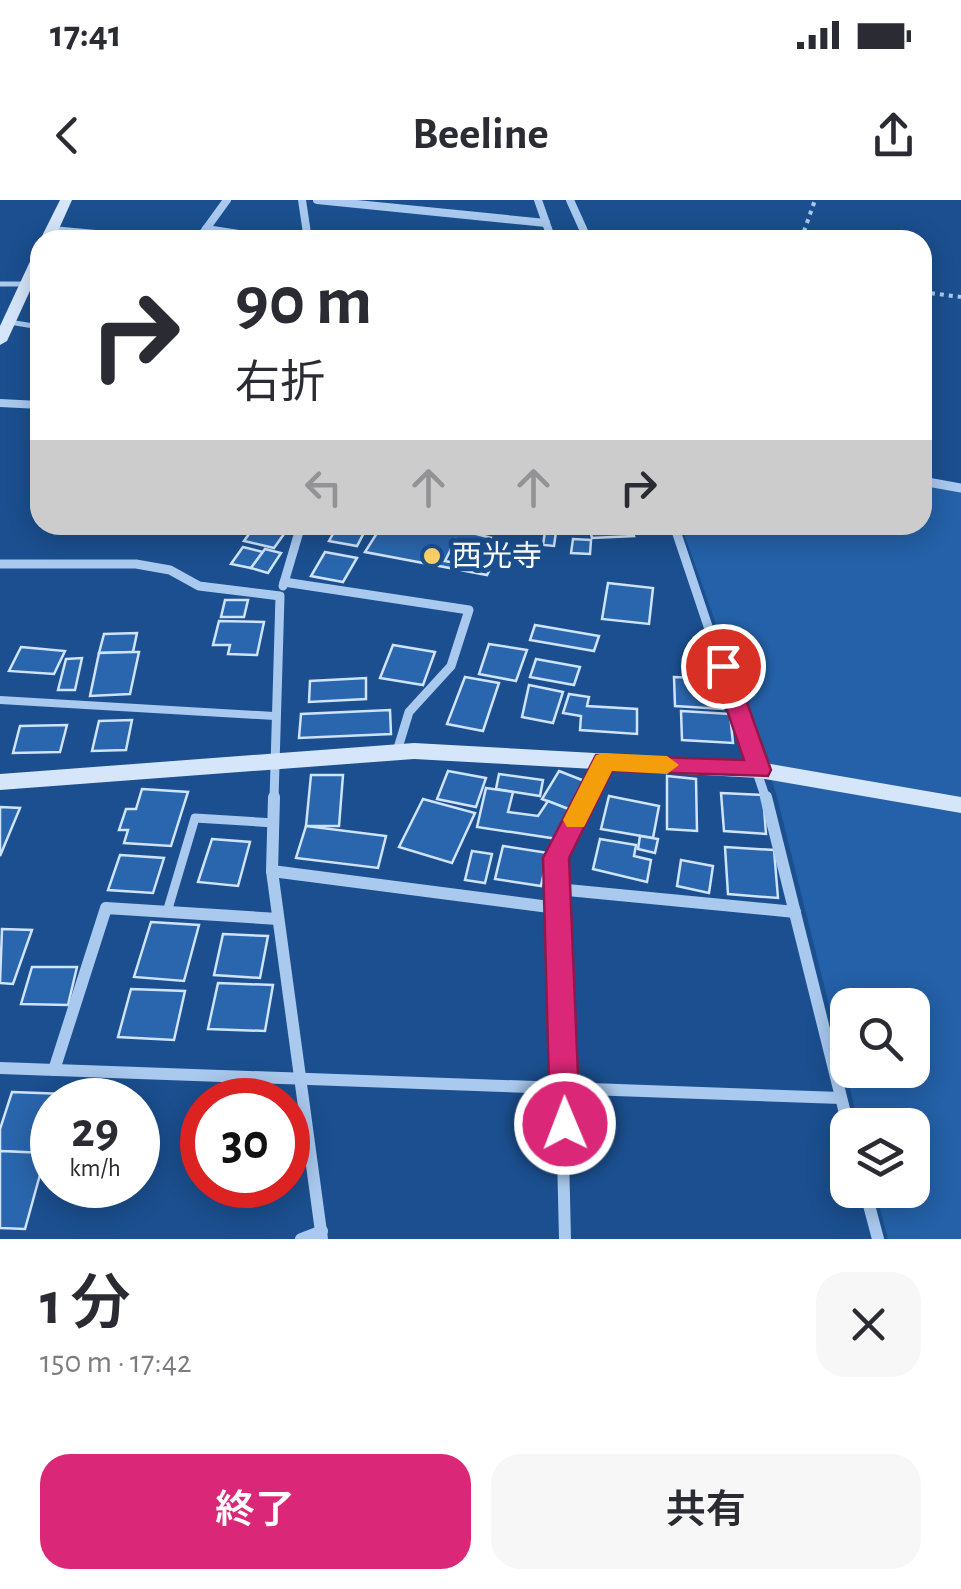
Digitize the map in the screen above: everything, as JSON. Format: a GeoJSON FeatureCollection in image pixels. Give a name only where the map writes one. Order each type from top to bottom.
{"type":"FeatureCollection","features":[{"type":"Feature","properties":{"kind":"street"},"geometry":{"type":"LineString","coordinates":[[51,230],[66,200]]}},
{"type":"Feature","properties":{"kind":"street"},"geometry":{"type":"LineString","coordinates":[[213,230],[206,229],[227,200]]}},
{"type":"Feature","properties":{"kind":"street"},"geometry":{"type":"LineString","coordinates":[[302,200],[306,230]]}},
{"type":"Feature","properties":{"kind":"street"},"geometry":{"type":"LineString","coordinates":[[317,200],[462,210],[546,223]]}},
{"type":"Feature","properties":{"kind":"street"},"geometry":{"type":"LineString","coordinates":[[538,200],[548,230]]}},
{"type":"Feature","properties":{"kind":"street"},"geometry":{"type":"LineString","coordinates":[[570,200],[584,230]]}},
{"type":"Feature","properties":{"kind":"street"},"geometry":{"type":"LineString","coordinates":[[0,342],[4,322],[30,282]]}},
{"type":"Feature","properties":{"kind":"street"},"geometry":{"type":"LineString","coordinates":[[0,403],[30,404]]}},
{"type":"Feature","properties":{"kind":"street"},"geometry":{"type":"LineString","coordinates":[[932,482],[961,488]]}},
{"type":"Feature","properties":{"kind":"street"},"geometry":{"type":"LineString","coordinates":[[298,535],[280,596],[272,871],[299,1078]]}},
{"type":"Feature","properties":{"kind":"street"},"geometry":{"type":"LineString","coordinates":[[678,535],[760,770],[844,1108]]}},
{"type":"Feature","properties":{"kind":"street"},"geometry":{"type":"LineString","coordinates":[[0,564],[136,564],[170,570],[199,586],[280,596]]}},
{"type":"Feature","properties":{"kind":"street"},"geometry":{"type":"LineString","coordinates":[[284,582],[469,610],[451,666],[442,682],[409,712],[398,751]]}},
{"type":"Feature","properties":{"kind":"street"},"geometry":{"type":"LineString","coordinates":[[0,782],[398,751],[760,770],[961,804]]}},
{"type":"Feature","properties":{"kind":"street"},"geometry":{"type":"LineString","coordinates":[[565,1239],[565,1086],[556,858],[604,762]]}},
{"type":"Feature","properties":{"kind":"street"},"geometry":{"type":"LineString","coordinates":[[272,871],[557,908]]}},
{"type":"Feature","properties":{"kind":"street"},"geometry":{"type":"LineString","coordinates":[[557,889],[795,912]]}},
{"type":"Feature","properties":{"kind":"street"},"geometry":{"type":"LineString","coordinates":[[54,1070],[106,908],[278,919]]}},
{"type":"Feature","properties":{"kind":"street"},"geometry":{"type":"LineString","coordinates":[[0,1068],[272,1078]]}},
{"type":"Feature","properties":{"kind":"street"},"geometry":{"type":"LineString","coordinates":[[310,1079],[841,1098]]}},
{"type":"Feature","properties":{"kind":"street"},"geometry":{"type":"LineString","coordinates":[[300,1239],[322,1235],[310,1154]]}},
{"type":"Feature","properties":{"kind":"street"},"geometry":{"type":"LineString","coordinates":[[870,1208],[878,1239]]}},
{"type":"Feature","properties":{"kind":"lane"},"geometry":{"type":"LineString","coordinates":[[0,284],[30,279]]}},
{"type":"Feature","properties":{"kind":"lane"},"geometry":{"type":"LineString","coordinates":[[4,322],[30,325]]}},
{"type":"Feature","properties":{"kind":"lane"},"geometry":{"type":"LineString","coordinates":[[0,700],[274,716]]}},
{"type":"Feature","properties":{"kind":"lane"},"geometry":{"type":"LineString","coordinates":[[167,912],[194,818],[274,823]]}},
{"type":"Feature","properties":{"kind":"path"},"geometry":{"type":"LineString","coordinates":[[804,230],[815,200]]}},
{"type":"Feature","properties":{"kind":"path"},"geometry":{"type":"LineString","coordinates":[[932,294],[961,298]]}},
{"type":"Feature","properties":{"kind":"shaded area"},"geometry":{"type":"Polygon","coordinates":[[[932,486],[961,492],[961,1239],[888,1239],[880,1208],[930,1208],[930,1108],[855,1108],[850,1088],[930,1088],[930,988],[830,988],[830,1009],[776,793],[685,535],[932,535],[932,486]]]}},
{"type":"Feature","properties":{"kind":"building"},"geometry":{"type":"Polygon","coordinates":[[[248,535],[283,535],[274,548],[244,541],[248,535]]]}},
{"type":"Feature","properties":{"kind":"building"},"geometry":{"type":"Polygon","coordinates":[[[332,535],[363,535],[357,546],[329,541],[332,535]]]}},
{"type":"Feature","properties":{"kind":"building"},"geometry":{"type":"Polygon","coordinates":[[[376,535],[480,535],[504,541],[487,575],[365,552],[376,535]],[[456,539],[445,561],[461,564],[472,543],[456,539]]]}},
{"type":"Feature","properties":{"kind":"building"},"geometry":{"type":"Polygon","coordinates":[[[544,535],[556,535],[554,546],[543,545],[544,535]]]}},
{"type":"Feature","properties":{"kind":"building"},"geometry":{"type":"Polygon","coordinates":[[[591,535],[634,536],[592,538],[591,535]]]}},
{"type":"Feature","properties":{"kind":"building"},"geometry":{"type":"Polygon","coordinates":[[[573,539],[591,540],[590,554],[571,553],[573,539]]]}},
{"type":"Feature","properties":{"kind":"building"},"geometry":{"type":"Polygon","coordinates":[[[243,547],[263,552],[251,568],[231,564],[243,547]]]}},
{"type":"Feature","properties":{"kind":"building"},"geometry":{"type":"Polygon","coordinates":[[[265,549],[281,553],[268,573],[251,568],[265,549]]]}},
{"type":"Feature","properties":{"kind":"building"},"geometry":{"type":"Polygon","coordinates":[[[325,552],[357,558],[343,582],[311,576],[325,552]]]}},
{"type":"Feature","properties":{"kind":"building"},"geometry":{"type":"Polygon","coordinates":[[[608,583],[653,588],[649,624],[602,619],[608,583]]]}},
{"type":"Feature","properties":{"kind":"building"},"geometry":{"type":"Polygon","coordinates":[[[225,600],[248,600],[244,617],[221,617],[225,600]]]}},
{"type":"Feature","properties":{"kind":"building"},"geometry":{"type":"Polygon","coordinates":[[[219,621],[264,622],[257,655],[228,654],[230,645],[213,645],[219,621]]]}},
{"type":"Feature","properties":{"kind":"building"},"geometry":{"type":"Polygon","coordinates":[[[535,625],[599,636],[594,651],[530,640],[535,625]]]}},
{"type":"Feature","properties":{"kind":"building"},"geometry":{"type":"Polygon","coordinates":[[[137,633],[133,652],[99,653],[104,634],[137,633]]]}},
{"type":"Feature","properties":{"kind":"building"},"geometry":{"type":"Polygon","coordinates":[[[489,644],[527,650],[516,681],[479,674],[489,644]]]}},
{"type":"Feature","properties":{"kind":"building"},"geometry":{"type":"Polygon","coordinates":[[[393,645],[435,652],[423,685],[380,678],[393,645]]]}},
{"type":"Feature","properties":{"kind":"building"},"geometry":{"type":"Polygon","coordinates":[[[21,647],[65,651],[54,674],[9,671],[21,647]]]}},
{"type":"Feature","properties":{"kind":"building"},"geometry":{"type":"Polygon","coordinates":[[[139,652],[130,694],[90,696],[99,653],[139,652]]]}},
{"type":"Feature","properties":{"kind":"building"},"geometry":{"type":"Polygon","coordinates":[[[82,658],[75,690],[58,690],[66,659],[82,658]]]}},
{"type":"Feature","properties":{"kind":"building"},"geometry":{"type":"Polygon","coordinates":[[[536,659],[580,667],[574,685],[530,677],[536,659]]]}},
{"type":"Feature","properties":{"kind":"building"},"geometry":{"type":"Polygon","coordinates":[[[465,677],[499,683],[483,731],[447,724],[465,677]]]}},
{"type":"Feature","properties":{"kind":"building"},"geometry":{"type":"Polygon","coordinates":[[[674,677],[721,679],[723,709],[675,706],[674,677]]]}},
{"type":"Feature","properties":{"kind":"building"},"geometry":{"type":"Polygon","coordinates":[[[366,678],[366,699],[309,702],[310,681],[366,678]]]}},
{"type":"Feature","properties":{"kind":"building"},"geometry":{"type":"Polygon","coordinates":[[[529,685],[563,692],[553,723],[522,717],[529,685]]]}},
{"type":"Feature","properties":{"kind":"building"},"geometry":{"type":"Polygon","coordinates":[[[569,694],[589,697],[587,706],[637,709],[637,734],[580,730],[581,716],[563,713],[569,694]]]}},
{"type":"Feature","properties":{"kind":"building"},"geometry":{"type":"Polygon","coordinates":[[[390,710],[391,734],[299,738],[301,714],[390,710]]]}},
{"type":"Feature","properties":{"kind":"building"},"geometry":{"type":"Polygon","coordinates":[[[681,711],[730,714],[733,743],[682,740],[681,711]]]}},
{"type":"Feature","properties":{"kind":"building"},"geometry":{"type":"Polygon","coordinates":[[[132,720],[126,750],[92,751],[99,721],[132,720]]]}},
{"type":"Feature","properties":{"kind":"building"},"geometry":{"type":"Polygon","coordinates":[[[67,725],[60,752],[13,753],[20,726],[67,725]]]}},
{"type":"Feature","properties":{"kind":"building"},"geometry":{"type":"Polygon","coordinates":[[[448,771],[486,778],[476,807],[437,799],[448,771]]]}},
{"type":"Feature","properties":{"kind":"building"},"geometry":{"type":"Polygon","coordinates":[[[559,771],[587,782],[571,810],[542,799],[559,771]]]}},
{"type":"Feature","properties":{"kind":"building"},"geometry":{"type":"Polygon","coordinates":[[[499,774],[543,780],[540,796],[496,789],[499,774]]]}},
{"type":"Feature","properties":{"kind":"building"},"geometry":{"type":"Polygon","coordinates":[[[311,775],[343,775],[339,826],[306,826],[311,775]]]}},
{"type":"Feature","properties":{"kind":"building"},"geometry":{"type":"Polygon","coordinates":[[[667,776],[696,779],[697,831],[667,829],[667,776]]]}},
{"type":"Feature","properties":{"kind":"building"},"geometry":{"type":"Polygon","coordinates":[[[486,788],[513,792],[508,812],[538,816],[548,801],[571,810],[558,839],[477,827],[486,788]]]}},
{"type":"Feature","properties":{"kind":"building"},"geometry":{"type":"Polygon","coordinates":[[[142,789],[188,792],[171,846],[124,843],[128,830],[119,830],[126,809],[136,809],[142,789]]]}},
{"type":"Feature","properties":{"kind":"building"},"geometry":{"type":"Polygon","coordinates":[[[721,793],[763,795],[766,834],[724,831],[721,793]]]}},
{"type":"Feature","properties":{"kind":"building"},"geometry":{"type":"Polygon","coordinates":[[[609,796],[659,806],[653,838],[601,829],[609,796]]]}},
{"type":"Feature","properties":{"kind":"building"},"geometry":{"type":"Polygon","coordinates":[[[423,799],[475,813],[452,863],[399,847],[423,799]]]}},
{"type":"Feature","properties":{"kind":"building"},"geometry":{"type":"Polygon","coordinates":[[[0,807],[20,808],[0,856],[0,807]]]}},
{"type":"Feature","properties":{"kind":"building"},"geometry":{"type":"Polygon","coordinates":[[[306,826],[386,836],[378,868],[296,858],[306,826]]]}},
{"type":"Feature","properties":{"kind":"building"},"geometry":{"type":"Polygon","coordinates":[[[640,836],[658,839],[655,853],[638,849],[640,836]]]}},
{"type":"Feature","properties":{"kind":"building"},"geometry":{"type":"Polygon","coordinates":[[[212,839],[250,842],[238,886],[198,882],[212,839]]]}},
{"type":"Feature","properties":{"kind":"building"},"geometry":{"type":"Polygon","coordinates":[[[600,839],[636,845],[634,856],[651,860],[647,882],[593,869],[600,839]]]}},
{"type":"Feature","properties":{"kind":"building"},"geometry":{"type":"Polygon","coordinates":[[[503,846],[548,853],[541,886],[495,879],[503,846]]]}},
{"type":"Feature","properties":{"kind":"building"},"geometry":{"type":"Polygon","coordinates":[[[725,847],[774,850],[778,898],[728,894],[725,847]]]}},
{"type":"Feature","properties":{"kind":"building"},"geometry":{"type":"Polygon","coordinates":[[[472,851],[492,854],[485,883],[465,880],[472,851]]]}},
{"type":"Feature","properties":{"kind":"building"},"geometry":{"type":"Polygon","coordinates":[[[120,855],[164,858],[153,893],[108,890],[120,855]]]}},
{"type":"Feature","properties":{"kind":"building"},"geometry":{"type":"Polygon","coordinates":[[[681,860],[713,866],[709,893],[677,886],[681,860]]]}},
{"type":"Feature","properties":{"kind":"building"},"geometry":{"type":"Polygon","coordinates":[[[151,922],[199,925],[184,981],[134,977],[151,922]]]}},
{"type":"Feature","properties":{"kind":"building"},"geometry":{"type":"Polygon","coordinates":[[[2,929],[32,930],[13,984],[0,983],[2,929]]]}},
{"type":"Feature","properties":{"kind":"building"},"geometry":{"type":"Polygon","coordinates":[[[223,934],[268,936],[260,978],[214,975],[223,934]]]}},
{"type":"Feature","properties":{"kind":"building"},"geometry":{"type":"Polygon","coordinates":[[[32,967],[77,967],[68,1005],[21,1004],[32,967]]]}},
{"type":"Feature","properties":{"kind":"building"},"geometry":{"type":"Polygon","coordinates":[[[218,983],[273,985],[265,1031],[208,1029],[218,983]]]}},
{"type":"Feature","properties":{"kind":"building"},"geometry":{"type":"Polygon","coordinates":[[[131,989],[185,991],[174,1040],[118,1037],[131,989]]]}},
{"type":"Feature","properties":{"kind":"building"},"geometry":{"type":"Polygon","coordinates":[[[12,1092],[30,1093],[30,1153],[0,1151],[0,1129],[12,1092]]]}},
{"type":"Feature","properties":{"kind":"building"},"geometry":{"type":"Polygon","coordinates":[[[0,1151],[30,1152],[31,1208],[25,1229],[0,1228],[0,1151]]]}},
{"type":"Feature","properties":{"kind":"slow traffic"},"geometry":{"type":"LineString","coordinates":[[575,820],[604,762],[667,765]]}},
{"type":"Feature","properties":{"kind":"place","name":"西光寺"},"geometry":{"type":"Point","coordinates":[432,556]}},
{"type":"Feature","properties":{"kind":"route"},"geometry":{"type":"LineString","coordinates":[[565,1124],[556,858],[604,762],[760,770],[723,666]]}}]}
